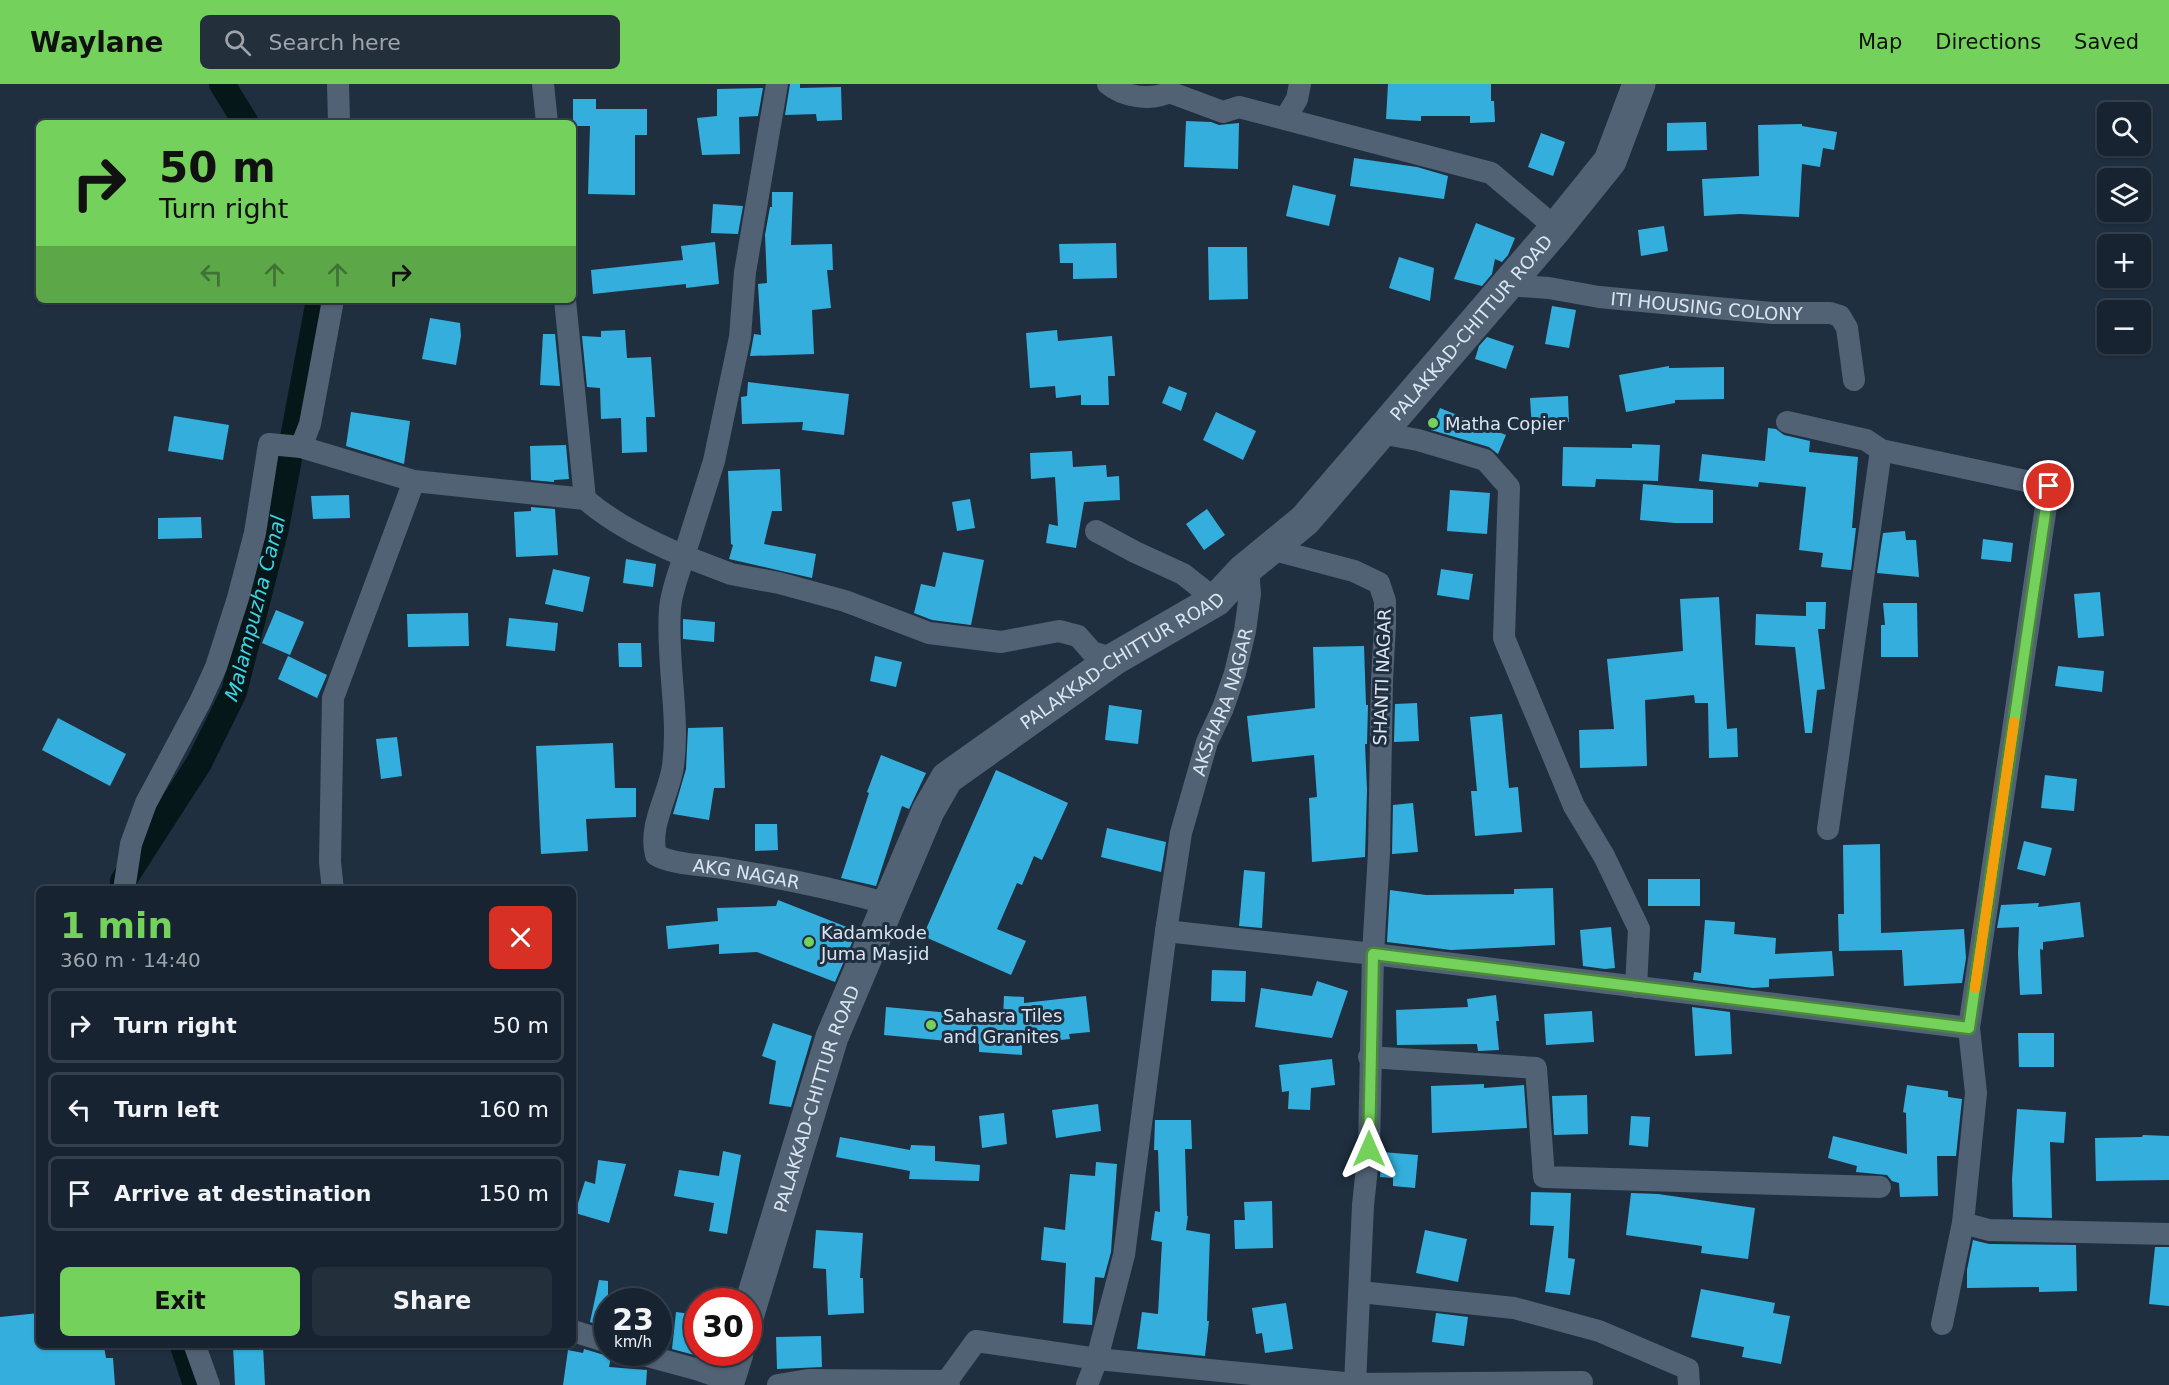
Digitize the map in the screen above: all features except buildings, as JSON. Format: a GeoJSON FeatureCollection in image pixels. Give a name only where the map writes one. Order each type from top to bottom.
{"type":"FeatureCollection","features":[{"type":"Feature","properties":{"kind":"main road","name":"PALAKKAD-CHITTUR ROAD"},"geometry":{"type":"LineString","coordinates":[[756,1288],[832,1037],[928,811],[947,778],[1114,659],[1216,600],[1259,558],[1305,520],[1556,228],[1610,161],[1639,84]]}},
{"type":"Feature","properties":{"kind":"street"},"geometry":{"type":"LineString","coordinates":[[338,84],[339,120]]}},
{"type":"Feature","properties":{"kind":"street"},"geometry":{"type":"LineString","coordinates":[[543,84],[547,120]]}},
{"type":"Feature","properties":{"kind":"street","name":"AKG NAGAR"},"geometry":{"type":"LineString","coordinates":[[777,84],[745,272],[740,337],[714,461],[670,608],[670,658],[675,713],[673,767],[653,843],[656,855],[666,860],[821,886],[889,904]]}},
{"type":"Feature","properties":{"kind":"street"},"geometry":{"type":"LineString","coordinates":[[1108,84],[1117,92],[1130,95],[1163,95],[1169,92],[1224,112],[1239,107],[1491,173],[1556,228]]}},
{"type":"Feature","properties":{"kind":"street"},"geometry":{"type":"LineString","coordinates":[[1285,119],[1297,99],[1300,84]]}},
{"type":"Feature","properties":{"kind":"street","name":"ITI HOUSING COLONY"},"geometry":{"type":"LineString","coordinates":[[1507,285],[1549,288],[1599,297],[1773,313],[1830,313],[1840,316],[1847,328],[1854,380]]}},
{"type":"Feature","properties":{"kind":"street"},"geometry":{"type":"LineString","coordinates":[[301,447],[310,424],[332,303]]}},
{"type":"Feature","properties":{"kind":"street"},"geometry":{"type":"LineString","coordinates":[[565,303],[585,499]]}},
{"type":"Feature","properties":{"kind":"street"},"geometry":{"type":"LineString","coordinates":[[1787,422],[1866,440],[1881,450],[2049,486],[1969,1028],[1976,1093],[1963,1223],[1942,1324]]}},
{"type":"Feature","properties":{"kind":"street"},"geometry":{"type":"LineString","coordinates":[[1380,433],[1418,440],[1485,460],[1509,487],[1504,638],[1574,806],[1604,856],[1639,929],[1636,987]]}},
{"type":"Feature","properties":{"kind":"street"},"geometry":{"type":"LineString","coordinates":[[125,886],[131,843],[146,804],[216,667],[238,598],[255,533],[269,444],[301,447],[414,481],[585,499],[601,513],[647,540],[731,574],[845,601],[929,633],[1001,642],[1059,632],[1078,636],[1092,652],[1114,659]]}},
{"type":"Feature","properties":{"kind":"street"},"geometry":{"type":"LineString","coordinates":[[1828,829],[1881,450]]}},
{"type":"Feature","properties":{"kind":"street"},"geometry":{"type":"LineString","coordinates":[[333,886],[330,862],[333,698],[414,481]]}},
{"type":"Feature","properties":{"kind":"street"},"geometry":{"type":"LineString","coordinates":[[1096,531],[1183,574],[1216,600]]}},
{"type":"Feature","properties":{"kind":"street","name":"SHANTI NAGAR"},"geometry":{"type":"LineString","coordinates":[[1259,558],[1354,571],[1379,583],[1385,601],[1373,954]]}},
{"type":"Feature","properties":{"kind":"street","name":"AKSHARA NAGAR"},"geometry":{"type":"LineString","coordinates":[[1087,1385],[1097,1359],[1125,1255],[1166,931],[1181,833],[1207,742],[1223,708],[1235,674],[1259,558]]}},
{"type":"Feature","properties":{"kind":"street"},"geometry":{"type":"LineString","coordinates":[[1166,931],[1373,954],[1969,1028]]}},
{"type":"Feature","properties":{"kind":"street"},"geometry":{"type":"LineString","coordinates":[[1355,1385],[1363,1205],[1369,1149],[1369,1057],[1373,954]]}},
{"type":"Feature","properties":{"kind":"street"},"geometry":{"type":"LineString","coordinates":[[1369,1057],[1536,1068],[1544,1177],[1880,1187]]}},
{"type":"Feature","properties":{"kind":"street"},"geometry":{"type":"LineString","coordinates":[[1963,1223],[1989,1230],[2169,1234]]}},
{"type":"Feature","properties":{"kind":"street"},"geometry":{"type":"LineString","coordinates":[[1360,1292],[1514,1308],[1599,1331],[1688,1369],[1689,1385]]}},
{"type":"Feature","properties":{"kind":"street"},"geometry":{"type":"LineString","coordinates":[[576,1332],[594,1337]]}},
{"type":"Feature","properties":{"kind":"street"},"geometry":{"type":"LineString","coordinates":[[778,1385],[808,1380],[948,1383],[976,1341],[1097,1359],[1355,1385],[1582,1382]]}},
{"type":"Feature","properties":{"kind":"street"},"geometry":{"type":"LineString","coordinates":[[196,1348],[209,1385]]}},
{"type":"Feature","properties":{"kind":"street"},"geometry":{"type":"LineString","coordinates":[[672,1363],[699,1370],[730,1373]]}},
{"type":"Feature","properties":{"kind":"waterway","name":"Malampuzha Canal"},"geometry":{"type":"LineString","coordinates":[[222,84],[244,120]]}},
{"type":"Feature","properties":{"kind":"waterway","name":"Malampuzha Canal"},"geometry":{"type":"LineString","coordinates":[[123,881],[199,763],[234,692],[276,528],[318,303]]}},
{"type":"Feature","properties":{"kind":"waterway","name":"Malampuzha Canal"},"geometry":{"type":"LineString","coordinates":[[184,1348],[196,1385]]}},
{"type":"Feature","properties":{"kind":"slow traffic"},"geometry":{"type":"LineString","coordinates":[[1975,988],[2014,722]]}},
{"type":"Feature","properties":{"kind":"place","name":"Matha Copier"},"geometry":{"type":"Point","coordinates":[1433,423]}},
{"type":"Feature","properties":{"kind":"place","name":"Kadamkode Juma Masjid"},"geometry":{"type":"Point","coordinates":[809,942]}},
{"type":"Feature","properties":{"kind":"place","name":"Sahasra Tiles and Granites"},"geometry":{"type":"Point","coordinates":[931,1025]}},
{"type":"Feature","properties":{"kind":"route"},"geometry":{"type":"LineString","coordinates":[[1369,1149],[1369,1057],[1373,954],[1969,1028],[2049,486]]}}]}
